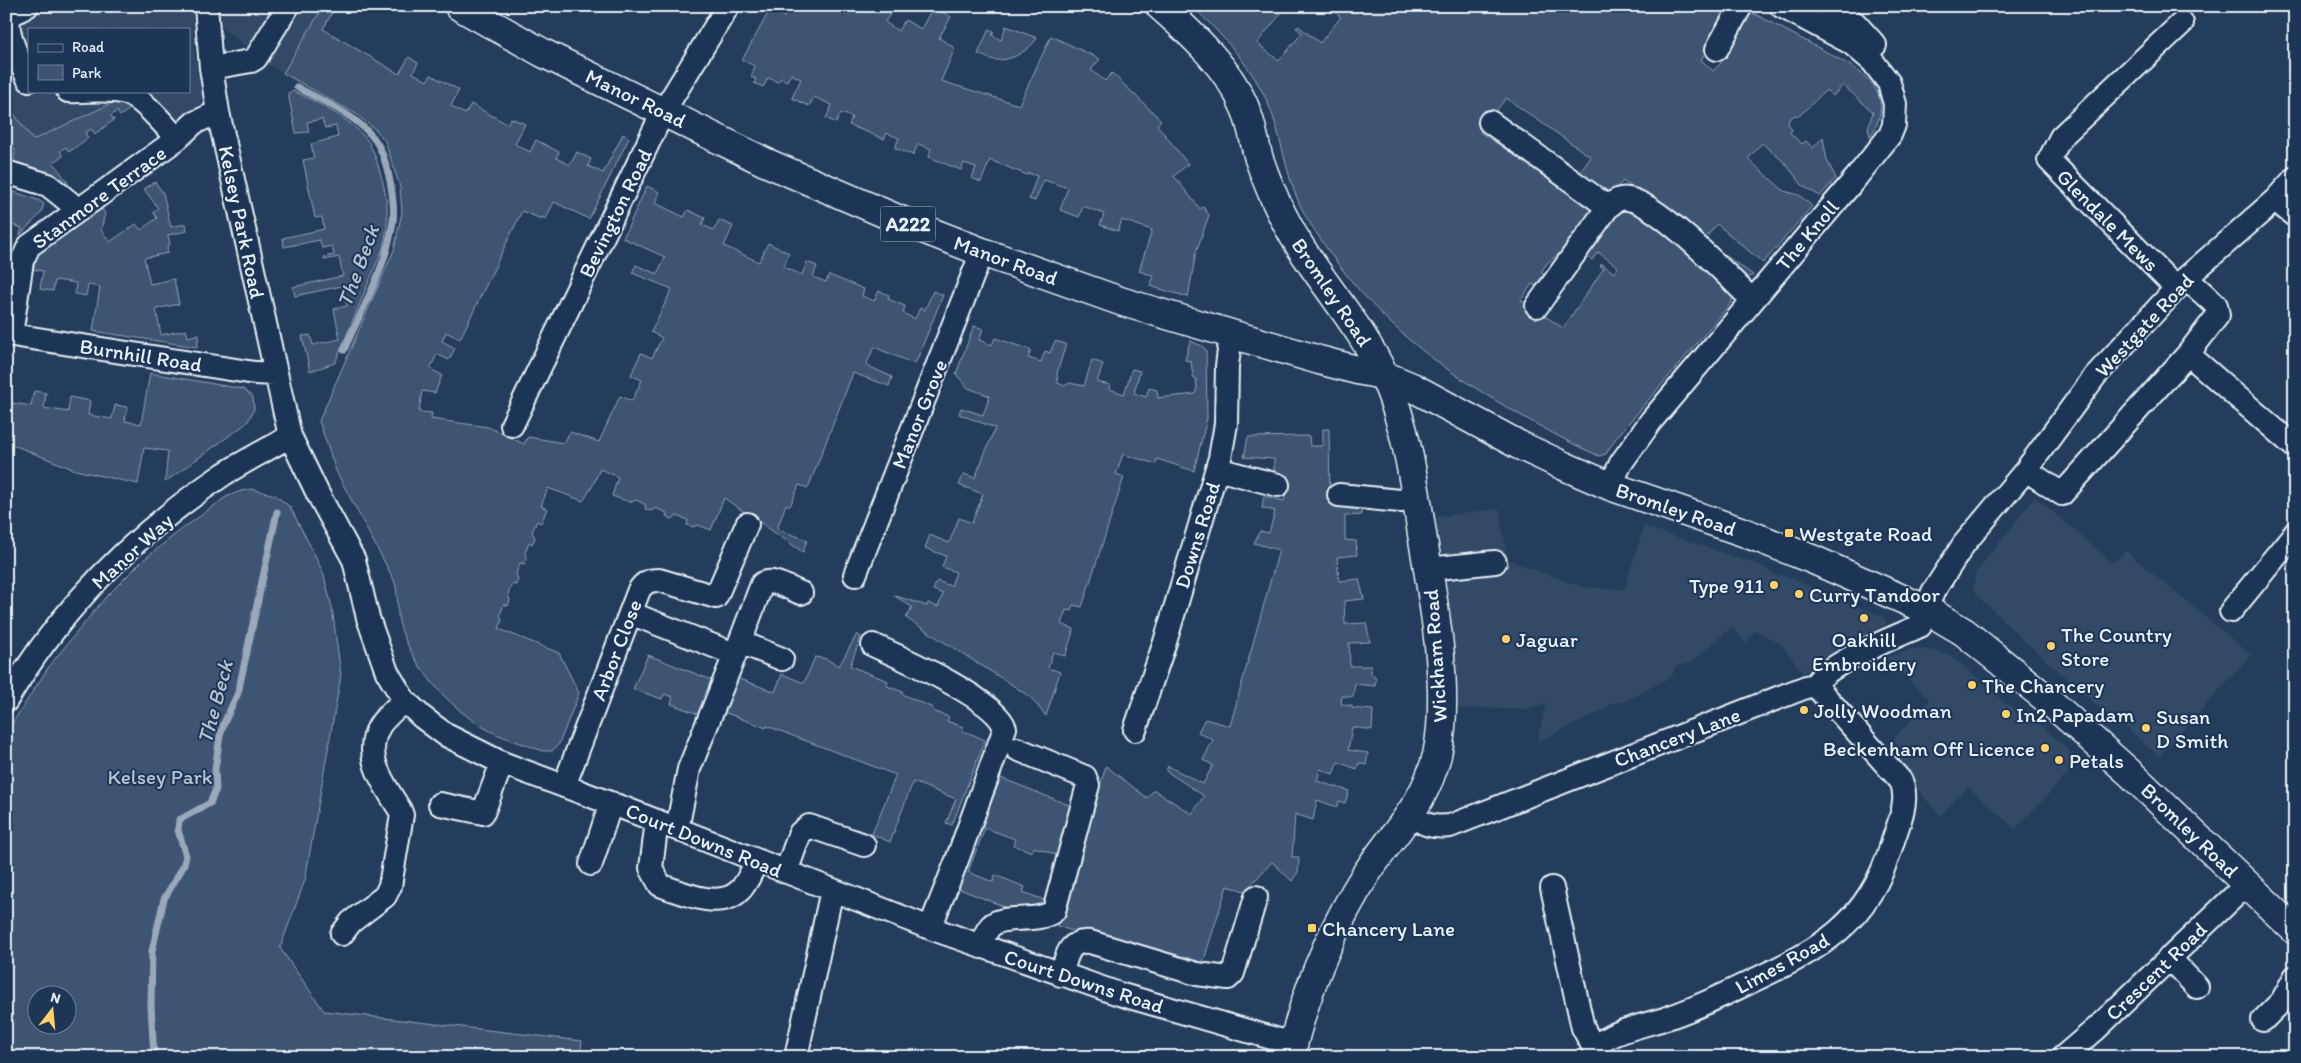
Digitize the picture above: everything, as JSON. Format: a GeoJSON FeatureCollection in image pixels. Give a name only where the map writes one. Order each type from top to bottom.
{"type":"FeatureCollection","features":[{"type":"Feature","properties":{"kind":"main road","name":"Manor Road"},"geometry":{"type":"LineString","coordinates":[[458,6],[544,53],[663,112],[839,195],[982,252],[1123,302],[1319,360],[1384,375]]}},
{"type":"Feature","properties":{"kind":"main road","name":"Bromley Road"},"geometry":{"type":"LineString","coordinates":[[1160,6],[1198,43],[1232,83],[1246,111],[1259,159],[1286,222],[1311,264],[1370,348],[1384,375],[1412,387],[1519,445],[1610,486],[1743,532],[1848,574],[1927,610],[1964,632],[2048,700],[2132,774],[2295,930]]}},
{"type":"Feature","properties":{"kind":"main road","name":"Wickham Road"},"geometry":{"type":"LineString","coordinates":[[1291,1050],[1312,981],[1342,920],[1367,874],[1411,815],[1432,772],[1440,730],[1440,670],[1428,569],[1398,409],[1384,375]]}},
{"type":"Feature","properties":{"kind":"street"},"geometry":{"type":"LineString","coordinates":[[27,6],[11,15],[8,24],[20,64],[28,78]]}},
{"type":"Feature","properties":{"kind":"street","name":"Kelsey Park Road"},"geometry":{"type":"LineString","coordinates":[[206,6],[211,68],[218,112],[290,436]]}},
{"type":"Feature","properties":{"kind":"street"},"geometry":{"type":"LineString","coordinates":[[211,68],[251,61],[256,58],[288,6]]}},
{"type":"Feature","properties":{"kind":"street","name":"Bevington Road"},"geometry":{"type":"LineString","coordinates":[[512,425],[663,112],[728,6]]}},
{"type":"Feature","properties":{"kind":"street"},"geometry":{"type":"LineString","coordinates":[[1717,49],[1741,6]]}},
{"type":"Feature","properties":{"kind":"street","name":"The Knoll"},"geometry":{"type":"LineString","coordinates":[[1610,486],[1621,463],[1634,443],[1855,179],[1892,130],[1896,114],[1889,83],[1882,71],[1851,43],[1781,6]]}},
{"type":"Feature","properties":{"kind":"street"},"geometry":{"type":"LineString","coordinates":[[1827,6],[1856,23],[1876,45],[1862,52]]}},
{"type":"Feature","properties":{"kind":"street","name":"Glendale Mews"},"geometry":{"type":"LineString","coordinates":[[2181,283],[2050,160],[2061,137],[2182,23]]}},
{"type":"Feature","properties":{"kind":"street"},"geometry":{"type":"LineString","coordinates":[[88,92],[127,94],[161,121],[177,139]]}},
{"type":"Feature","properties":{"kind":"street","name":"Stanmore Terrace"},"geometry":{"type":"LineString","coordinates":[[9,334],[25,252],[40,237],[177,139],[194,123],[218,112]]}},
{"type":"Feature","properties":{"kind":"street"},"geometry":{"type":"LineString","coordinates":[[1490,122],[1608,207]]}},
{"type":"Feature","properties":{"kind":"street"},"geometry":{"type":"LineString","coordinates":[[6,172],[48,185],[79,210]]}},
{"type":"Feature","properties":{"kind":"street","name":"Westgate Road"},"geometry":{"type":"LineString","coordinates":[[1927,610],[1933,592],[1964,544],[2026,470],[2095,376],[2181,283],[2275,200],[2295,178]]}},
{"type":"Feature","properties":{"kind":"street"},"geometry":{"type":"LineString","coordinates":[[1538,306],[1608,207],[1614,202],[1626,198],[1652,211],[1711,259],[1752,300]]}},
{"type":"Feature","properties":{"kind":"street"},"geometry":{"type":"LineString","coordinates":[[2275,200],[2295,216]]}},
{"type":"Feature","properties":{"kind":"street","name":"Manor Grove"},"geometry":{"type":"LineString","coordinates":[[855,575],[982,252]]}},
{"type":"Feature","properties":{"kind":"street"},"geometry":{"type":"LineString","coordinates":[[2026,470],[2062,494],[2188,354],[2218,315],[2216,306],[2181,283]]}},
{"type":"Feature","properties":{"kind":"street","name":"Burnhill Road"},"geometry":{"type":"LineString","coordinates":[[9,334],[255,373],[275,374]]}},
{"type":"Feature","properties":{"kind":"street","name":"Downs Road"},"geometry":{"type":"LineString","coordinates":[[1135,730],[1165,642],[1217,469],[1226,424],[1227,366],[1231,334]]}},
{"type":"Feature","properties":{"kind":"street"},"geometry":{"type":"LineString","coordinates":[[2188,354],[2295,447]]}},
{"type":"Feature","properties":{"kind":"street","name":"Manor Way"},"geometry":{"type":"LineString","coordinates":[[6,700],[30,662],[61,621],[114,562],[208,485],[290,436]]}},
{"type":"Feature","properties":{"kind":"street","name":"Court Downs Road"},"geometry":{"type":"LineString","coordinates":[[290,436],[318,494],[354,560],[376,647],[387,672],[404,700],[446,735],[502,763],[611,803],[930,928],[1061,975],[1291,1050]]}},
{"type":"Feature","properties":{"kind":"street"},"geometry":{"type":"LineString","coordinates":[[1217,469],[1278,485]]}},
{"type":"Feature","properties":{"kind":"street"},"geometry":{"type":"LineString","coordinates":[[1339,496],[1400,501],[1416,498]]}},
{"type":"Feature","properties":{"kind":"street","name":"Arbor Close"},"geometry":{"type":"LineString","coordinates":[[564,786],[639,590],[645,582],[659,580],[712,598],[719,594],[747,524]]}},
{"type":"Feature","properties":{"kind":"street"},"geometry":{"type":"LineString","coordinates":[[2231,611],[2295,533]]}},
{"type":"Feature","properties":{"kind":"street"},"geometry":{"type":"LineString","coordinates":[[1428,569],[1495,562]]}},
{"type":"Feature","properties":{"kind":"street"},"geometry":{"type":"LineString","coordinates":[[757,860],[741,890],[734,896],[719,901],[660,885],[652,868],[732,646],[762,584],[766,581],[772,581],[801,593]]}},
{"type":"Feature","properties":{"kind":"street","name":"Chancery Lane"},"geometry":{"type":"LineString","coordinates":[[1411,815],[1423,824],[1450,826],[1806,686],[1815,685],[1827,672],[1888,640],[1920,626],[1927,610]]}},
{"type":"Feature","properties":{"kind":"street"},"geometry":{"type":"LineString","coordinates":[[630,613],[732,646],[782,659]]}},
{"type":"Feature","properties":{"kind":"street"},"geometry":{"type":"LineString","coordinates":[[873,645],[958,686],[1000,718],[1005,728],[930,928]]}},
{"type":"Feature","properties":{"kind":"street","name":"Limes Road"},"geometry":{"type":"LineString","coordinates":[[1598,1054],[1602,1042],[1613,1036],[1669,1018],[1806,954],[1844,927],[1868,900],[1885,867],[1904,801],[1904,788],[1901,781],[1815,685]]}},
{"type":"Feature","properties":{"kind":"street"},"geometry":{"type":"LineString","coordinates":[[342,934],[351,922],[385,896],[390,886],[402,816],[378,775],[374,752],[381,724],[404,700]]}},
{"type":"Feature","properties":{"kind":"street"},"geometry":{"type":"LineString","coordinates":[[981,947],[988,929],[993,924],[1002,920],[1044,918],[1054,911],[1088,785],[1085,777],[1018,749]]}},
{"type":"Feature","properties":{"kind":"street"},"geometry":{"type":"LineString","coordinates":[[440,804],[483,813],[502,763]]}},
{"type":"Feature","properties":{"kind":"street"},"geometry":{"type":"LineString","coordinates":[[591,864],[611,803]]}},
{"type":"Feature","properties":{"kind":"street"},"geometry":{"type":"LineString","coordinates":[[786,872],[800,833],[809,826],[864,845]]}},
{"type":"Feature","properties":{"kind":"street","name":"Crescent Road"},"geometry":{"type":"LineString","coordinates":[[2062,1057],[2096,1029],[2247,884]]}},
{"type":"Feature","properties":{"kind":"street"},"geometry":{"type":"LineString","coordinates":[[1552,888],[1583,1028],[1598,1054]]}},
{"type":"Feature","properties":{"kind":"street"},"geometry":{"type":"LineString","coordinates":[[796,1057],[832,890]]}},
{"type":"Feature","properties":{"kind":"street"},"geometry":{"type":"LineString","coordinates":[[1061,975],[1071,947],[1080,941],[1090,942],[1197,974],[1228,978],[1233,972],[1256,897]]}},
{"type":"Feature","properties":{"kind":"street"},"geometry":{"type":"LineString","coordinates":[[2169,958],[2197,987]]}},
{"type":"Feature","properties":{"kind":"street"},"geometry":{"type":"LineString","coordinates":[[2263,1020],[2282,1001],[2295,977]]}},
{"type":"Feature","properties":{"kind":"shaded area"},"geometry":{"type":"Polygon","coordinates":[[[6,6],[192,6],[195,54],[202,99],[200,104],[181,123],[169,114],[123,98],[33,140],[6,103],[6,90],[14,84],[6,66],[6,6]]]}},
{"type":"Feature","properties":{"kind":"shaded area"},"geometry":{"type":"Polygon","coordinates":[[[218,6],[323,6],[283,73],[262,60],[218,24],[218,6]]]}},
{"type":"Feature","properties":{"kind":"shaded area"},"geometry":{"type":"Polygon","coordinates":[[[2035,497],[2113,563],[2126,551],[2251,655],[2159,757],[2116,718],[2113,720],[2020,637],[1979,597],[1973,587],[1976,572],[2035,497]]]}},
{"type":"Feature","properties":{"kind":"shaded area"},"geometry":{"type":"Polygon","coordinates":[[[1499,509],[1508,560],[1582,587],[1624,590],[1644,526],[1762,566],[1777,577],[1780,574],[1881,616],[1886,621],[1886,624],[1803,673],[1781,644],[1756,631],[1752,633],[1746,644],[1732,627],[1690,663],[1675,667],[1672,676],[1624,702],[1611,703],[1606,709],[1537,742],[1546,703],[1527,709],[1456,708],[1455,669],[1433,517],[1499,509]]]}},
{"type":"Feature","properties":{"kind":"shaded area"},"geometry":{"type":"Polygon","coordinates":[[[1912,649],[1931,650],[1952,656],[2003,701],[2017,711],[2019,709],[2033,718],[2080,761],[2015,829],[1968,787],[1940,816],[1884,749],[1930,700],[1885,658],[1912,649]]]}},
{"type":"Feature","properties":{"kind":"green space"},"geometry":{"type":"Polygon","coordinates":[[[791,6],[858,6],[867,12],[871,6],[895,6],[885,22],[898,31],[905,20],[921,29],[933,7],[951,17],[939,38],[955,48],[941,81],[1019,105],[1051,36],[1100,59],[1091,70],[1105,81],[1112,73],[1161,120],[1157,125],[1188,164],[1174,176],[1200,209],[1203,207],[1209,215],[1196,252],[1188,297],[1150,286],[1154,276],[1139,271],[1152,230],[1122,220],[1118,231],[1100,225],[1104,214],[1083,206],[1079,217],[1060,210],[1068,188],[1044,180],[1035,201],[1029,199],[1037,176],[1028,173],[1027,175],[990,160],[981,182],[972,178],[976,167],[964,163],[961,170],[929,157],[931,149],[918,144],[913,155],[895,148],[899,138],[887,133],[884,139],[849,125],[852,117],[841,113],[836,123],[826,118],[832,105],[814,97],[809,106],[792,98],[801,79],[791,74],[787,81],[781,78],[778,82],[768,78],[763,87],[754,83],[756,79],[751,77],[755,66],[742,60],[770,10],[784,17],[791,6]]]}},
{"type":"Feature","properties":{"kind":"green space"},"geometry":{"type":"Polygon","coordinates":[[[1192,6],[1287,6],[1257,43],[1279,61],[1302,33],[1296,28],[1298,26],[1320,43],[1341,17],[1328,6],[1344,6],[1354,13],[1360,6],[1731,6],[1701,60],[1713,71],[1721,63],[1748,14],[1755,14],[1860,72],[1878,93],[1880,105],[1878,120],[1870,137],[1868,128],[1873,112],[1843,85],[1833,96],[1826,90],[1799,116],[1795,115],[1789,119],[1788,123],[1792,130],[1790,133],[1802,144],[1806,141],[1813,148],[1823,137],[1827,161],[1836,178],[1820,196],[1803,186],[1785,163],[1762,143],[1748,159],[1784,191],[1799,195],[1812,206],[1763,263],[1717,224],[1704,240],[1753,275],[1746,279],[1673,217],[1623,181],[1609,197],[1579,174],[1591,157],[1506,98],[1480,132],[1587,203],[1592,211],[1563,251],[1547,263],[1541,272],[1544,274],[1535,286],[1532,284],[1521,300],[1563,328],[1604,268],[1600,266],[1602,264],[1614,273],[1618,267],[1598,252],[1592,260],[1587,256],[1612,222],[1629,210],[1648,215],[1734,294],[1731,303],[1616,438],[1606,454],[1599,456],[1530,421],[1481,392],[1410,341],[1369,301],[1330,253],[1303,211],[1290,179],[1272,114],[1260,87],[1234,50],[1192,6]]]}},
{"type":"Feature","properties":{"kind":"green space"},"geometry":{"type":"Polygon","coordinates":[[[323,7],[332,13],[323,29],[399,74],[409,57],[418,63],[413,73],[427,81],[431,75],[459,90],[451,106],[465,114],[471,104],[507,124],[511,118],[525,124],[515,144],[530,152],[536,140],[559,152],[556,158],[570,165],[577,152],[591,159],[588,166],[603,173],[623,134],[629,138],[589,219],[554,202],[546,219],[542,217],[541,219],[522,211],[460,339],[446,332],[442,341],[455,348],[449,360],[437,354],[430,369],[442,375],[435,393],[422,391],[419,412],[432,413],[431,419],[488,427],[524,444],[528,437],[564,443],[570,432],[599,442],[620,396],[632,401],[642,380],[631,375],[641,353],[652,358],[662,338],[651,332],[672,289],[632,273],[636,265],[657,274],[665,257],[623,238],[647,186],[659,192],[655,203],[684,217],[688,210],[705,218],[702,225],[714,230],[719,220],[733,226],[724,246],[759,262],[768,243],[789,253],[784,267],[802,275],[807,262],[817,266],[813,277],[826,282],[829,275],[864,289],[862,296],[874,301],[879,291],[889,295],[888,299],[905,306],[903,313],[915,319],[920,308],[925,310],[933,291],[943,295],[916,362],[912,363],[874,347],[866,365],[892,377],[889,386],[853,373],[808,488],[799,485],[790,506],[786,504],[777,529],[807,540],[803,552],[724,498],[711,530],[698,525],[693,527],[687,525],[688,520],[677,516],[672,519],[666,516],[667,513],[656,508],[651,511],[645,509],[646,505],[636,500],[630,502],[612,496],[618,477],[600,469],[583,501],[548,488],[541,506],[547,509],[541,523],[537,521],[532,532],[535,538],[532,544],[529,542],[525,553],[527,558],[524,564],[520,563],[516,574],[518,579],[516,585],[512,584],[508,594],[510,600],[508,606],[504,604],[500,615],[502,620],[499,629],[559,653],[579,693],[559,744],[552,751],[543,751],[483,727],[445,697],[423,671],[407,643],[399,623],[397,592],[394,580],[336,471],[319,421],[394,250],[402,212],[400,187],[385,141],[376,130],[356,114],[283,73],[323,7]]]}},
{"type":"Feature","properties":{"kind":"green space"},"geometry":{"type":"Polygon","coordinates":[[[1006,26],[1037,38],[1025,50],[1008,59],[994,60],[978,54],[989,29],[994,31],[992,35],[1001,40],[1006,26]]]}},
{"type":"Feature","properties":{"kind":"green space"},"geometry":{"type":"Polygon","coordinates":[[[294,91],[339,115],[365,137],[372,148],[378,165],[387,206],[387,226],[383,248],[335,363],[310,371],[302,336],[310,335],[313,345],[340,339],[334,309],[347,306],[342,286],[295,296],[293,287],[343,276],[339,257],[324,260],[324,257],[334,255],[332,246],[322,248],[320,240],[284,247],[283,238],[324,229],[322,217],[315,218],[303,160],[314,158],[311,144],[338,137],[336,126],[325,128],[322,119],[307,122],[309,132],[296,133],[288,93],[294,91]]]}},
{"type":"Feature","properties":{"kind":"green space"},"geometry":{"type":"Polygon","coordinates":[[[123,98],[130,109],[120,116],[117,111],[111,116],[114,120],[95,134],[91,129],[85,133],[88,138],[69,152],[66,147],[60,151],[63,156],[53,162],[70,186],[68,190],[13,166],[15,150],[6,138],[6,103],[33,140],[123,98]]]}},
{"type":"Feature","properties":{"kind":"green space"},"geometry":{"type":"Polygon","coordinates":[[[155,182],[163,193],[171,227],[186,224],[187,231],[168,235],[170,245],[167,246],[168,253],[144,258],[150,284],[174,279],[179,304],[156,309],[161,335],[186,330],[188,337],[199,334],[197,347],[93,331],[100,287],[88,285],[86,296],[75,294],[76,283],[55,280],[53,291],[40,289],[43,271],[33,269],[37,253],[102,209],[105,213],[101,230],[110,242],[136,224],[141,230],[157,218],[153,212],[158,208],[144,189],[155,182]]]}},
{"type":"Feature","properties":{"kind":"green space"},"geometry":{"type":"Polygon","coordinates":[[[14,192],[44,204],[41,213],[20,235],[22,228],[9,224],[14,192]]]}},
{"type":"Feature","properties":{"kind":"green space"},"geometry":{"type":"Polygon","coordinates":[[[974,326],[983,329],[979,340],[992,345],[995,338],[1031,350],[1028,358],[1041,362],[1045,351],[1050,353],[1055,341],[1066,344],[1057,373],[1058,383],[1064,386],[1070,383],[1084,386],[1092,360],[1103,364],[1097,382],[1110,385],[1109,389],[1124,394],[1132,369],[1140,371],[1134,393],[1146,397],[1149,388],[1157,390],[1158,398],[1195,394],[1197,388],[1196,379],[1193,377],[1191,361],[1185,360],[1190,341],[1202,346],[1206,350],[1207,418],[1194,471],[1157,459],[1156,464],[1123,454],[1116,474],[1124,477],[1082,607],[1073,605],[1071,611],[1066,610],[1061,624],[1074,629],[1065,656],[1053,652],[1048,668],[1060,672],[1046,716],[1031,698],[1017,688],[906,618],[912,607],[893,595],[927,606],[928,603],[938,607],[943,594],[933,590],[937,581],[951,586],[956,572],[942,567],[946,556],[925,548],[930,535],[949,543],[959,518],[972,523],[983,494],[959,485],[964,474],[975,478],[995,428],[959,414],[961,408],[983,415],[990,396],[968,388],[956,374],[974,326]]]}},
{"type":"Feature","properties":{"kind":"green space"},"geometry":{"type":"Polygon","coordinates":[[[150,373],[243,389],[253,397],[254,409],[247,423],[165,482],[168,451],[144,448],[138,484],[75,470],[6,442],[6,402],[31,406],[34,391],[46,393],[44,408],[68,412],[70,397],[90,401],[88,415],[112,419],[115,405],[127,407],[125,421],[141,424],[150,373]]]}},
{"type":"Feature","properties":{"kind":"green space"},"geometry":{"type":"Polygon","coordinates":[[[1323,429],[1329,429],[1330,503],[1361,506],[1361,515],[1345,516],[1345,540],[1356,541],[1357,555],[1337,557],[1339,581],[1359,579],[1364,599],[1344,601],[1345,624],[1366,623],[1370,642],[1349,643],[1350,666],[1371,666],[1371,673],[1376,679],[1375,686],[1355,684],[1353,697],[1342,696],[1341,704],[1352,706],[1352,708],[1373,710],[1372,730],[1352,727],[1348,750],[1368,753],[1366,765],[1359,763],[1357,769],[1338,762],[1333,774],[1320,769],[1317,781],[1349,791],[1345,803],[1339,801],[1337,807],[1317,800],[1313,820],[1295,814],[1292,857],[1299,857],[1298,872],[1292,881],[1272,862],[1245,891],[1227,886],[1202,966],[1114,944],[1057,926],[1106,766],[1147,798],[1154,790],[1192,814],[1204,796],[1166,771],[1168,766],[1203,784],[1213,765],[1203,760],[1213,740],[1198,732],[1205,719],[1230,726],[1279,550],[1254,543],[1260,531],[1269,533],[1275,511],[1262,508],[1264,496],[1284,501],[1288,476],[1274,473],[1274,459],[1244,457],[1248,437],[1309,436],[1310,446],[1323,446],[1323,429]]]}},
{"type":"Feature","properties":{"kind":"green space","name":"Kelsey Park"},"geometry":{"type":"Polygon","coordinates":[[[251,489],[275,495],[290,507],[324,576],[332,607],[341,675],[305,880],[280,948],[324,1011],[582,1041],[580,1057],[6,1057],[6,733],[50,665],[105,598],[142,561],[226,497],[251,489]]]}},
{"type":"Feature","properties":{"kind":"green space"},"geometry":{"type":"Polygon","coordinates":[[[857,634],[861,637],[850,666],[888,681],[887,686],[933,708],[933,711],[949,717],[947,721],[963,727],[962,730],[985,740],[952,825],[946,823],[956,799],[913,782],[890,842],[872,834],[896,775],[767,726],[766,728],[718,710],[734,677],[775,692],[782,674],[804,683],[815,657],[826,659],[839,666],[857,634]]]}},
{"type":"Feature","properties":{"kind":"green space"},"geometry":{"type":"Polygon","coordinates":[[[648,655],[714,681],[681,759],[698,714],[671,704],[673,697],[664,694],[662,699],[633,689],[648,655]]]}},
{"type":"Feature","properties":{"kind":"green space"},"geometry":{"type":"Polygon","coordinates":[[[1001,778],[1074,807],[1063,857],[1034,847],[1032,852],[1013,845],[1015,839],[985,828],[968,872],[993,882],[995,875],[1025,887],[1023,892],[1047,901],[1045,906],[1023,914],[957,888],[1001,778]]]}},
{"type":"Feature","properties":{"kind":"waterway","name":"The Beck"},"geometry":{"type":"LineString","coordinates":[[297,87],[346,114],[371,135],[384,157],[392,191],[394,209],[390,238],[380,271],[344,350]]}},
{"type":"Feature","properties":{"kind":"waterway","name":"The Beck"},"geometry":{"type":"LineString","coordinates":[[154,1057],[151,1006],[152,951],[164,899],[183,867],[186,856],[178,830],[179,820],[210,803],[216,789],[215,769],[220,736],[238,693],[277,512]]}},
{"type":"Feature","properties":{"kind":"place","name":"Westgate Road"},"geometry":{"type":"Point","coordinates":[1789,533]}},
{"type":"Feature","properties":{"kind":"place","name":"Type 911"},"geometry":{"type":"Point","coordinates":[1774,585]}},
{"type":"Feature","properties":{"kind":"place","name":"Curry Tandoor"},"geometry":{"type":"Point","coordinates":[1799,594]}},
{"type":"Feature","properties":{"kind":"place","name":"Oakhill Embroidery"},"geometry":{"type":"Point","coordinates":[1864,618]}},
{"type":"Feature","properties":{"kind":"place","name":"Jaguar"},"geometry":{"type":"Point","coordinates":[1506,639]}},
{"type":"Feature","properties":{"kind":"place","name":"The Country Store"},"geometry":{"type":"Point","coordinates":[2051,646]}},
{"type":"Feature","properties":{"kind":"place","name":"The Chancery"},"geometry":{"type":"Point","coordinates":[1972,685]}},
{"type":"Feature","properties":{"kind":"place","name":"Jolly Woodman"},"geometry":{"type":"Point","coordinates":[1804,710]}},
{"type":"Feature","properties":{"kind":"place","name":"In2 Papadam"},"geometry":{"type":"Point","coordinates":[2006,714]}},
{"type":"Feature","properties":{"kind":"place","name":"Susan D Smith"},"geometry":{"type":"Point","coordinates":[2146,728]}},
{"type":"Feature","properties":{"kind":"place","name":"Beckenham Off Licence"},"geometry":{"type":"Point","coordinates":[2045,748]}},
{"type":"Feature","properties":{"kind":"place","name":"Petals"},"geometry":{"type":"Point","coordinates":[2059,760]}},
{"type":"Feature","properties":{"kind":"place","name":"Chancery Lane"},"geometry":{"type":"Point","coordinates":[1312,928]}}]}
